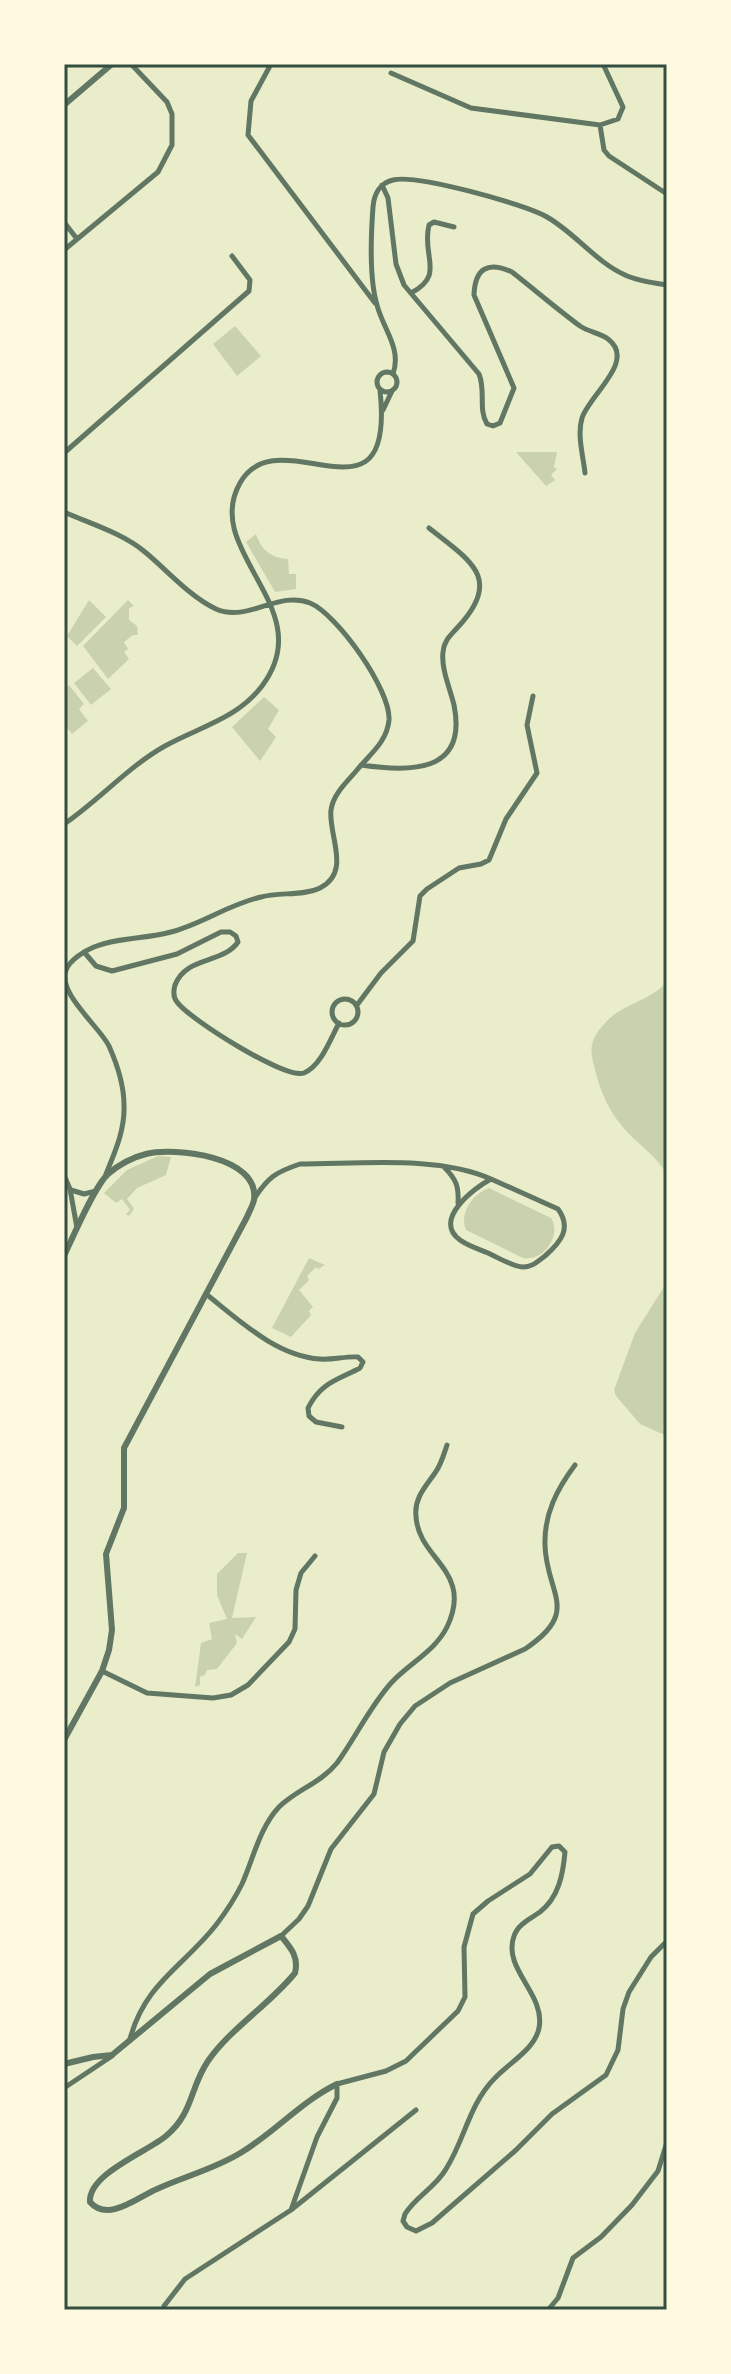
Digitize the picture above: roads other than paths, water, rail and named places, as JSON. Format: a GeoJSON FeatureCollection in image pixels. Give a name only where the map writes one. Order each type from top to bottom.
{"type":"FeatureCollection","features":[{"type":"Feature","properties":{"kind":"street"},"geometry":{"type":"LineString","coordinates":[[64,105],[112,64]]}},
{"type":"Feature","properties":{"kind":"street"},"geometry":{"type":"LineString","coordinates":[[64,250],[158,172],[172,145],[172,114],[167,102],[131,64]]}},
{"type":"Feature","properties":{"kind":"street"},"geometry":{"type":"LineString","coordinates":[[271,64],[251,101],[248,135],[376,304],[396,354],[393,374],[398,383],[382,411]]}},
{"type":"Feature","properties":{"kind":"street"},"geometry":{"type":"LineString","coordinates":[[391,73],[471,108],[600,125],[618,119],[623,107],[603,64]]}},
{"type":"Feature","properties":{"kind":"street"},"geometry":{"type":"LineString","coordinates":[[600,125],[604,150],[609,156],[667,194]]}},
{"type":"Feature","properties":{"kind":"street"},"geometry":{"type":"LineString","coordinates":[[376,304],[375,194],[391,180],[405,179],[528,208],[549,218],[625,275],[667,285]]}},
{"type":"Feature","properties":{"kind":"street"},"geometry":{"type":"LineString","coordinates":[[382,185],[388,198],[396,264],[404,285],[479,374],[483,388],[483,419],[487,424],[493,426],[505,418],[514,388],[474,295],[474,283],[479,273],[490,266],[500,266],[512,272],[582,327],[607,338],[615,347],[618,359],[615,370],[595,395],[581,420],[585,473]]}},
{"type":"Feature","properties":{"kind":"street"},"geometry":{"type":"LineString","coordinates":[[64,222],[77,239]]}},
{"type":"Feature","properties":{"kind":"street"},"geometry":{"type":"LineString","coordinates":[[411,293],[425,286],[430,278],[426,235],[429,225],[434,222],[454,227]]}},
{"type":"Feature","properties":{"kind":"street"},"geometry":{"type":"LineString","coordinates":[[64,453],[249,291],[250,280],[232,256]]}},
{"type":"Feature","properties":{"kind":"street"},"geometry":{"type":"LineString","coordinates":[[64,824],[163,747],[246,705],[264,684],[277,657],[278,636],[272,604],[232,526],[232,508],[242,479],[252,469],[283,460],[350,467],[360,465],[376,452],[379,442],[382,411],[377,385],[379,376],[388,372],[393,374]]}},
{"type":"Feature","properties":{"kind":"street"},"geometry":{"type":"LineString","coordinates":[[380,390],[392,391]]}},
{"type":"Feature","properties":{"kind":"street"},"geometry":{"type":"LineString","coordinates":[[64,512],[121,536],[143,550],[203,603],[221,611],[238,614],[292,600],[310,603],[324,612],[359,652],[384,691],[389,721],[384,736],[333,801],[331,819],[338,858],[334,874],[325,886],[313,891],[259,897],[228,906],[172,932],[94,947],[66,969],[64,979],[67,990],[110,1048],[124,1102],[120,1138],[106,1176],[64,1256]]}},
{"type":"Feature","properties":{"kind":"street"},"geometry":{"type":"LineString","coordinates":[[360,765],[398,770],[428,766],[442,758],[455,735],[456,717],[442,660],[443,646],[473,610],[482,586],[471,561],[429,528]]}},
{"type":"Feature","properties":{"kind":"street"},"geometry":{"type":"LineString","coordinates":[[357,1005],[350,1000],[338,1001],[332,1012],[339,1023],[347,1025],[355,1021],[357,1005],[381,973],[413,941],[420,896],[459,868],[481,864],[493,854],[506,819],[537,773],[527,725],[533,696]]}},
{"type":"Feature","properties":{"kind":"street"},"geometry":{"type":"LineString","coordinates":[[84,952],[96,966],[112,971],[177,954],[221,932],[230,932],[238,942],[234,949],[184,971],[173,990],[175,1000],[234,1044],[286,1072],[304,1073],[311,1067],[339,1023]]}},
{"type":"Feature","properties":{"kind":"street"},"geometry":{"type":"LineString","coordinates":[[106,1176],[127,1161],[147,1153],[194,1152],[233,1166],[252,1186],[254,1199]]}},
{"type":"Feature","properties":{"kind":"street"},"geometry":{"type":"LineString","coordinates":[[64,1740],[102,1671],[112,1630],[105,1567],[106,1554],[124,1508],[124,1448],[266,1180],[281,1170],[300,1164],[442,1165],[453,1166],[558,1209],[566,1228],[559,1244],[535,1264],[524,1267],[457,1239],[452,1228],[452,1216],[458,1204],[459,1187],[454,1176],[442,1165]]}},
{"type":"Feature","properties":{"kind":"street"},"geometry":{"type":"LineString","coordinates":[[64,1175],[70,1189],[77,1230]]}},
{"type":"Feature","properties":{"kind":"street"},"geometry":{"type":"LineString","coordinates":[[458,1204],[491,1179]]}},
{"type":"Feature","properties":{"kind":"street"},"geometry":{"type":"LineString","coordinates":[[70,1189],[84,1194],[98,1191]]}},
{"type":"Feature","properties":{"kind":"street"},"geometry":{"type":"LineString","coordinates":[[205,1293],[249,1328],[287,1351],[320,1359],[358,1357],[363,1362],[360,1368],[326,1384],[308,1408],[309,1416],[316,1422],[342,1427]]}},
{"type":"Feature","properties":{"kind":"street"},"geometry":{"type":"LineString","coordinates":[[129,2040],[136,2017],[151,1992],[215,1927],[229,1908],[268,1822],[278,1808],[325,1775],[391,1683],[435,1645],[447,1627],[454,1605],[452,1583],[425,1543],[415,1516],[422,1490],[435,1473],[447,1445]]}},
{"type":"Feature","properties":{"kind":"street"},"geometry":{"type":"LineString","coordinates":[[64,2088],[112,2055],[210,1974],[281,1936],[308,1906],[331,1849],[374,1794],[384,1752],[415,1706],[525,1649],[552,1624],[558,1605],[545,1549],[546,1523],[556,1493],[575,1465]]}},
{"type":"Feature","properties":{"kind":"street"},"geometry":{"type":"LineString","coordinates":[[102,1671],[147,1693],[213,1698],[231,1695],[248,1685],[289,1642],[295,1629],[296,1590],[301,1573],[315,1556]]}},
{"type":"Feature","properties":{"kind":"street"},"geometry":{"type":"LineString","coordinates":[[281,1936],[294,1953],[297,1963],[295,1973],[216,2051],[200,2077],[189,2107],[174,2129],[99,2180],[90,2193],[90,2202],[98,2208],[112,2210],[158,2188],[218,2166],[277,2128],[313,2097],[337,2084],[396,2067],[458,2011],[465,1997],[464,1947],[473,1914],[530,1874],[552,1847],[562,1847],[565,1857],[556,1894],[542,1911],[516,1931],[511,1945],[514,1961],[539,2012],[539,2030],[530,2045],[483,2092],[446,2169],[405,2214],[403,2221],[409,2229],[416,2231],[425,2228],[516,2150],[552,2114],[606,2075],[618,2050],[623,2009],[629,1992],[651,1957],[667,1941]]}},
{"type":"Feature","properties":{"kind":"street"},"geometry":{"type":"LineString","coordinates":[[64,2064],[112,2055]]}},
{"type":"Feature","properties":{"kind":"street"},"geometry":{"type":"LineString","coordinates":[[291,2210],[317,2137],[337,2098],[337,2084]]}},
{"type":"Feature","properties":{"kind":"street"},"geometry":{"type":"LineString","coordinates":[[164,2306],[185,2279],[291,2210],[416,2110]]}},
{"type":"Feature","properties":{"kind":"street"},"geometry":{"type":"LineString","coordinates":[[548,2310],[558,2298],[573,2258],[601,2237],[632,2205],[658,2171],[667,2142]]}}]}
